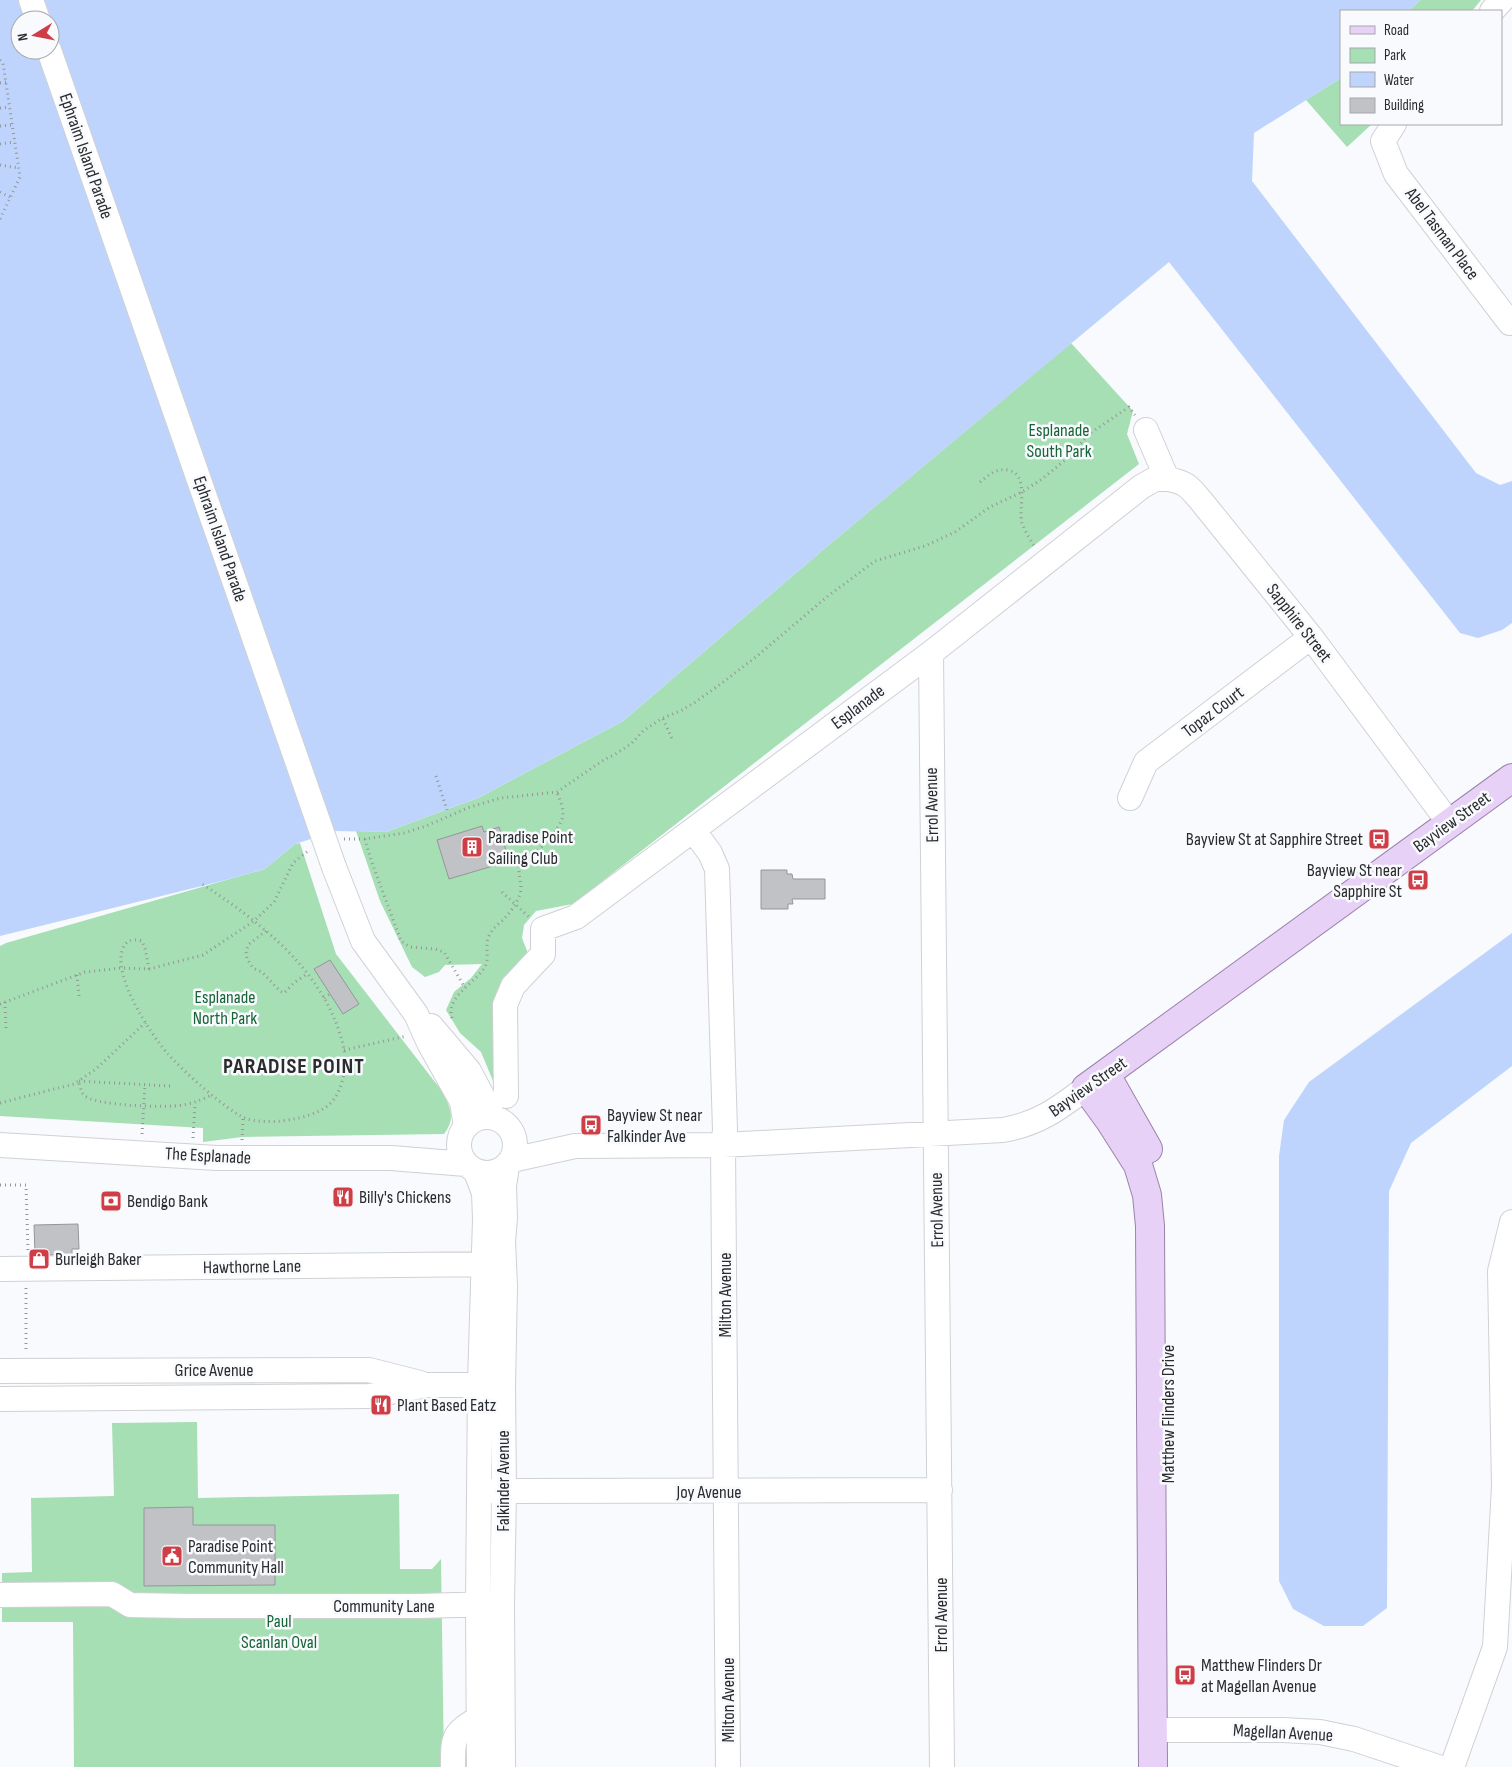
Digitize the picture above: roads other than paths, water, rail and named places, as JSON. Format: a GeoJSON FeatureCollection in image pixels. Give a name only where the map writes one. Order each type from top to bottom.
{"type":"FeatureCollection","features":[{"type":"Feature","properties":{"kind":"main road","name":"Bayview Street"},"geometry":{"type":"LineString","coordinates":[[1096,1082],[1512,778]]}},
{"type":"Feature","properties":{"kind":"main road","name":"Matthew Flinders Drive"},"geometry":{"type":"LineString","coordinates":[[1096,1082],[1149,1151],[1160,1183],[1166,1215],[1162,1730],[1154,1767]]}},
{"type":"Feature","properties":{"kind":"main road","name":"Matthew Flinders Drive"},"geometry":{"type":"LineString","coordinates":[[1162,1730],[1171,1767]]}},
{"type":"Feature","properties":{"kind":"street"},"geometry":{"type":"LineString","coordinates":[[1493,10],[1502,0]]}},
{"type":"Feature","properties":{"kind":"street","name":"Ephraim Island Parade"},"geometry":{"type":"LineString","coordinates":[[52,60],[334,867],[363,941],[414,1025],[429,1043],[462,1102],[462,1133]]}},
{"type":"Feature","properties":{"kind":"street","name":"Abel Tasman Place"},"geometry":{"type":"LineString","coordinates":[[1389,132],[1396,174],[1510,323]]}},
{"type":"Feature","properties":{"kind":"street"},"geometry":{"type":"LineString","coordinates":[[1146,430],[1168,479]]}},
{"type":"Feature","properties":{"kind":"street","name":"Esplanade"},"geometry":{"type":"LineString","coordinates":[[506,1096],[505,1005],[513,986],[543,954],[543,929],[576,917],[931,653],[1142,487],[1155,479],[1168,479]]}},
{"type":"Feature","properties":{"kind":"street","name":"Sapphire Street"},"geometry":{"type":"LineString","coordinates":[[1168,479],[1188,485],[1311,637],[1450,824]]}},
{"type":"Feature","properties":{"kind":"street","name":"Topaz Court"},"geometry":{"type":"LineString","coordinates":[[1130,798],[1146,762],[1311,637]]}},
{"type":"Feature","properties":{"kind":"street","name":"Errol Avenue"},"geometry":{"type":"LineString","coordinates":[[931,653],[942,1767]]}},
{"type":"Feature","properties":{"kind":"street","name":"Milton Avenue"},"geometry":{"type":"LineString","coordinates":[[693,830],[710,853],[718,869],[726,1130],[723,1145],[728,1767]]}},
{"type":"Feature","properties":{"kind":"street","name":"Ephraim Island Parade"},"geometry":{"type":"LineString","coordinates":[[414,1025],[434,1028],[469,1071],[493,1116]]}},
{"type":"Feature","properties":{"kind":"street","name":"Bayview Street"},"geometry":{"type":"LineString","coordinates":[[512,1131],[575,1146],[723,1145],[985,1132],[1017,1128],[1051,1114],[1096,1082]]}},
{"type":"Feature","properties":{"kind":"street"},"geometry":{"type":"LineString","coordinates":[[483,1116],[493,1116],[503,1120],[512,1131],[516,1143],[509,1163],[494,1173],[471,1168],[459,1148],[462,1133],[474,1119],[483,1116]]}},
{"type":"Feature","properties":{"kind":"street","name":"The Esplanade"},"geometry":{"type":"LineString","coordinates":[[416,1158],[462,1133]]}},
{"type":"Feature","properties":{"kind":"street","name":"The Esplanade"},"geometry":{"type":"LineString","coordinates":[[0,1145],[192,1156],[416,1158],[471,1168]]}},
{"type":"Feature","properties":{"kind":"street","name":"Bayview Street"},"geometry":{"type":"LineString","coordinates":[[509,1163],[575,1146]]}},
{"type":"Feature","properties":{"kind":"street","name":"Falkinder Avenue"},"geometry":{"type":"LineString","coordinates":[[479,1767],[478,1492],[480,1384],[493,1265],[509,1163]]}},
{"type":"Feature","properties":{"kind":"street","name":"Falkinder Avenue"},"geometry":{"type":"LineString","coordinates":[[471,1168],[482,1186],[493,1265],[505,1286],[502,1604],[503,1767]]}},
{"type":"Feature","properties":{"kind":"street"},"geometry":{"type":"LineString","coordinates":[[1452,1767],[1495,1647],[1508,1487],[1500,1271],[1512,1222]]}},
{"type":"Feature","properties":{"kind":"street","name":"Hawthorne Lane"},"geometry":{"type":"LineString","coordinates":[[0,1269],[493,1265]]}},
{"type":"Feature","properties":{"kind":"street","name":"Grice Avenue"},"geometry":{"type":"LineString","coordinates":[[0,1370],[369,1370],[382,1384]]}},
{"type":"Feature","properties":{"kind":"street","name":"Grice Avenue"},"geometry":{"type":"LineString","coordinates":[[0,1399],[369,1396],[382,1384],[503,1385]]}},
{"type":"Feature","properties":{"kind":"street","name":"Joy Avenue"},"geometry":{"type":"LineString","coordinates":[[478,1492],[940,1490]]}},
{"type":"Feature","properties":{"kind":"street","name":"Community Lane"},"geometry":{"type":"LineString","coordinates":[[0,1595],[112,1594],[130,1605],[420,1606],[502,1604]]}},
{"type":"Feature","properties":{"kind":"street"},"geometry":{"type":"LineString","coordinates":[[453,1767],[453,1748],[456,1735],[466,1725],[479,1718]]}},
{"type":"Feature","properties":{"kind":"street","name":"Magellan Avenue"},"geometry":{"type":"LineString","coordinates":[[1162,1730],[1320,1732],[1354,1739],[1438,1767]]}},
{"type":"Feature","properties":{"kind":"water"},"geometry":{"type":"Polygon","coordinates":[[[0,0],[1420,0],[1410,10],[1340,10],[1340,79],[1254,133],[1252,181],[1476,473],[1500,485],[1512,481],[1512,623],[1502,630],[1478,638],[1460,633],[1169,262],[824,549],[623,721],[478,798],[386,832],[336,831],[295,844],[265,869],[0,936],[0,0]]]}},
{"type":"Feature","properties":{"kind":"water"},"geometry":{"type":"Polygon","coordinates":[[[1512,933],[1512,1066],[1411,1143],[1389,1191],[1387,1608],[1363,1626],[1324,1626],[1293,1609],[1279,1581],[1279,1156],[1284,1120],[1309,1082],[1512,933]]]}},
{"type":"Feature","properties":{"kind":"place","name":"Bayview St at Sapphire Street"},"geometry":{"type":"Point","coordinates":[1379,839]}},
{"type":"Feature","properties":{"kind":"place","name":"Paradise Point Sailing Club"},"geometry":{"type":"Point","coordinates":[472,847]}},
{"type":"Feature","properties":{"kind":"place","name":"Bayview St near Sapphire St"},"geometry":{"type":"Point","coordinates":[1418,880]}},
{"type":"Feature","properties":{"kind":"place","name":"Bayview St near Falkinder Ave"},"geometry":{"type":"Point","coordinates":[591,1125]}},
{"type":"Feature","properties":{"kind":"place","name":"Billy's Chickens"},"geometry":{"type":"Point","coordinates":[343,1197]}},
{"type":"Feature","properties":{"kind":"place","name":"Bendigo Bank"},"geometry":{"type":"Point","coordinates":[111,1201]}},
{"type":"Feature","properties":{"kind":"place","name":"Burleigh Baker"},"geometry":{"type":"Point","coordinates":[39,1259]}},
{"type":"Feature","properties":{"kind":"place","name":"Plant Based Eatz"},"geometry":{"type":"Point","coordinates":[381,1405]}},
{"type":"Feature","properties":{"kind":"place","name":"Paradise Point Community Hall"},"geometry":{"type":"Point","coordinates":[172,1556]}},
{"type":"Feature","properties":{"kind":"place","name":"Matthew Flinders Dr at Magellan Avenue"},"geometry":{"type":"Point","coordinates":[1185,1675]}},
{"type":"Feature","properties":{"kind":"district","name":"PARADISE POINT"},"geometry":{"type":"Point","coordinates":[294,1066]}},
{"type":"Feature","properties":{"kind":"park label","name":"Esplanade South Park"},"geometry":{"type":"Point","coordinates":[1059,440]}},
{"type":"Feature","properties":{"kind":"park label","name":"Esplanade North Park"},"geometry":{"type":"Point","coordinates":[225,1007]}},
{"type":"Feature","properties":{"kind":"park label","name":"Paul Scanlan Oval"},"geometry":{"type":"Point","coordinates":[279,1631]}}]}
